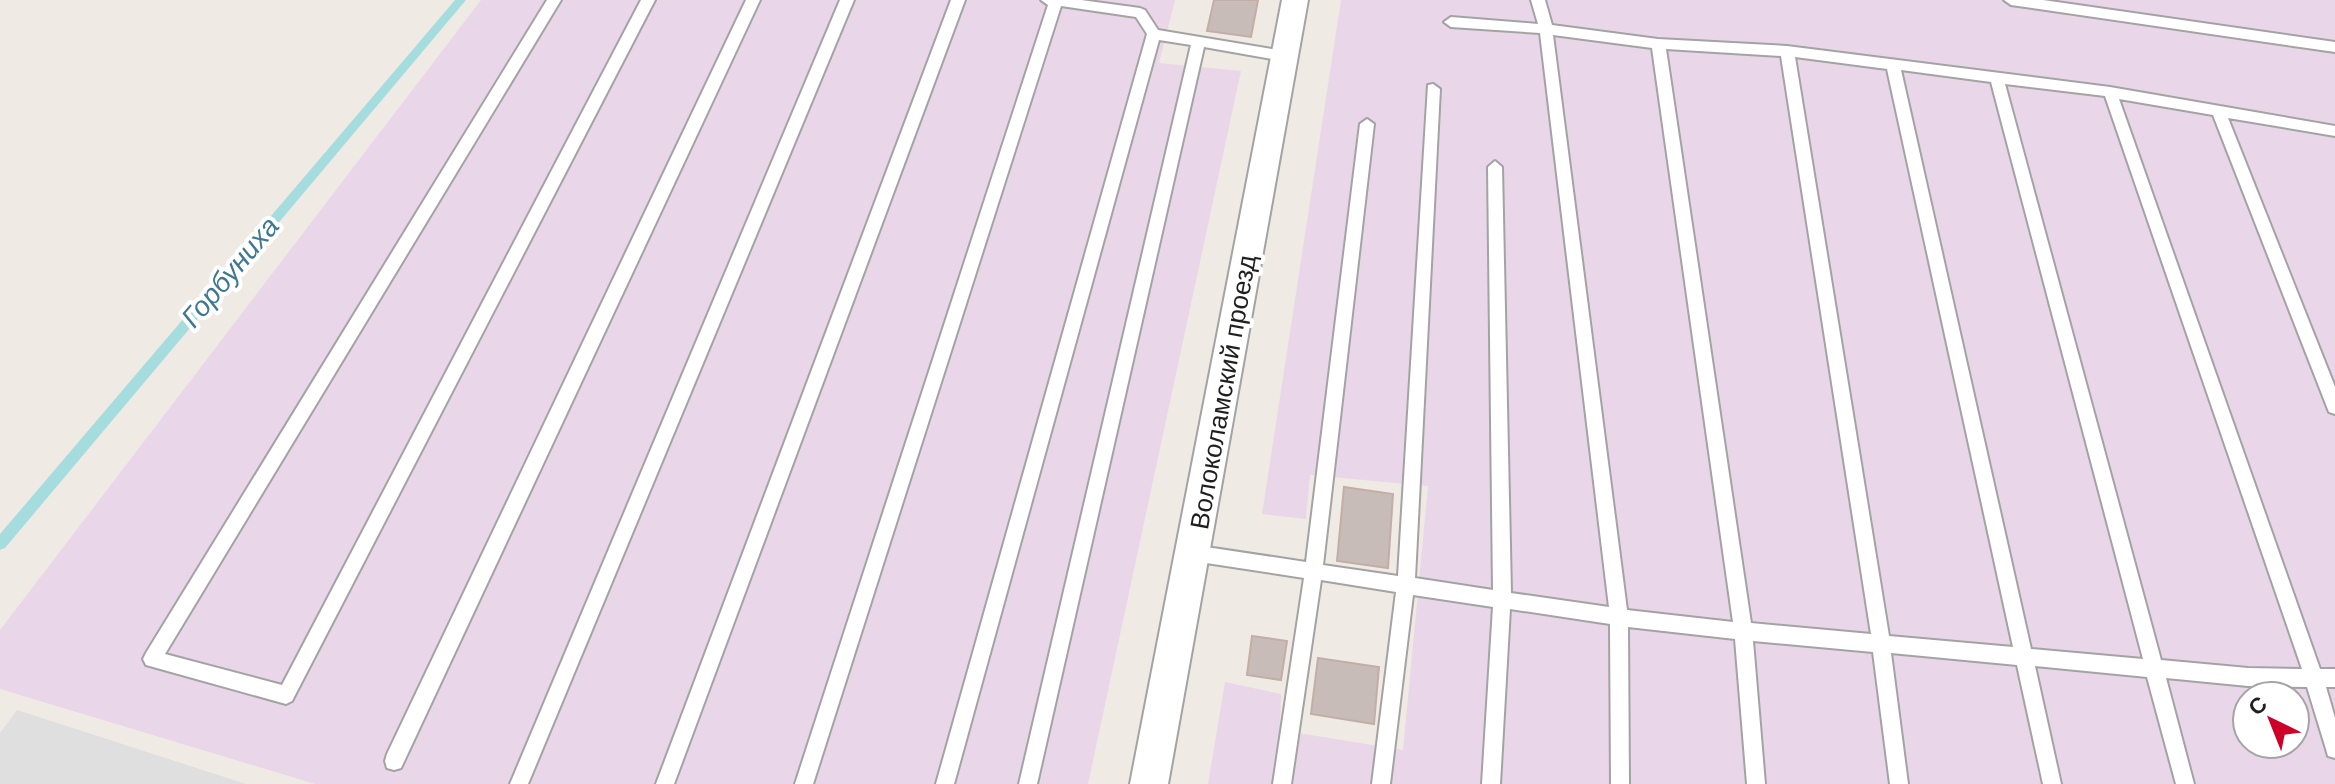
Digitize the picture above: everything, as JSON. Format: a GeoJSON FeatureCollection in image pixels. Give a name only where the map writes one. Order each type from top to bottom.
{"type":"FeatureCollection","features":[{"type":"Feature","properties":{"kind":"street","name":"Волоколамский проезд"},"geometry":{"type":"LineString","coordinates":[[1149,784],[1295,0]]}},
{"type":"Feature","properties":{"kind":"lane"},"geometry":{"type":"LineString","coordinates":[[554,0],[152,659],[286,695],[648,0]]}},
{"type":"Feature","properties":{"kind":"lane"},"geometry":{"type":"LineString","coordinates":[[394,761],[753,0]]}},
{"type":"Feature","properties":{"kind":"lane"},"geometry":{"type":"LineString","coordinates":[[519,784],[847,0]]}},
{"type":"Feature","properties":{"kind":"lane"},"geometry":{"type":"LineString","coordinates":[[665,784],[958,0]]}},
{"type":"Feature","properties":{"kind":"lane"},"geometry":{"type":"LineString","coordinates":[[804,784],[1052,0],[1142,6],[1154,34],[945,784]]}},
{"type":"Feature","properties":{"kind":"lane"},"geometry":{"type":"LineString","coordinates":[[1538,0],[1546,29],[1619,618],[1620,784]]}},
{"type":"Feature","properties":{"kind":"lane"},"geometry":{"type":"LineString","coordinates":[[2011,0],[2335,47]]}},
{"type":"Feature","properties":{"kind":"lane"},"geometry":{"type":"LineString","coordinates":[[1451,22],[1546,29],[1658,44],[1787,51],[2110,92],[2335,131]]}},
{"type":"Feature","properties":{"kind":"lane"},"geometry":{"type":"LineString","coordinates":[[1154,34],[1284,56]]}},
{"type":"Feature","properties":{"kind":"lane"},"geometry":{"type":"LineString","coordinates":[[1028,784],[1198,43]]}},
{"type":"Feature","properties":{"kind":"lane"},"geometry":{"type":"LineString","coordinates":[[1658,44],[1743,631],[1756,784]]}},
{"type":"Feature","properties":{"kind":"lane"},"geometry":{"type":"LineString","coordinates":[[1787,51],[1881,643],[1899,784]]}},
{"type":"Feature","properties":{"kind":"lane"},"geometry":{"type":"LineString","coordinates":[[1893,66],[2052,784]]}},
{"type":"Feature","properties":{"kind":"lane"},"geometry":{"type":"LineString","coordinates":[[1997,80],[2185,784]]}},
{"type":"Feature","properties":{"kind":"lane"},"geometry":{"type":"LineString","coordinates":[[1381,784],[1406,584],[1433,89]]}},
{"type":"Feature","properties":{"kind":"lane"},"geometry":{"type":"LineString","coordinates":[[2110,92],[2314,678],[2335,749]]}},
{"type":"Feature","properties":{"kind":"lane"},"geometry":{"type":"LineString","coordinates":[[2218,109],[2335,407]]}},
{"type":"Feature","properties":{"kind":"lane"},"geometry":{"type":"LineString","coordinates":[[1282,784],[1314,570],[1367,124]]}},
{"type":"Feature","properties":{"kind":"lane"},"geometry":{"type":"LineString","coordinates":[[1491,784],[1502,599],[1495,167]]}},
{"type":"Feature","properties":{"kind":"lane"},"geometry":{"type":"LineString","coordinates":[[1193,553],[1619,618],[2248,677],[2335,678]]}},
{"type":"Feature","properties":{"kind":"shaded area"},"geometry":{"type":"Polygon","coordinates":[[[481,0],[1175,0],[1159,63],[1241,71],[1088,784],[315,784],[0,689],[0,630],[481,0]]]}},
{"type":"Feature","properties":{"kind":"shaded area"},"geometry":{"type":"Polygon","coordinates":[[[1341,0],[2335,0],[2335,784],[1208,784],[1225,682],[1281,694],[1280,730],[1403,750],[1428,486],[1310,475],[1306,519],[1262,514],[1341,0]]]}},
{"type":"Feature","properties":{"kind":"shaded area"},"geometry":{"type":"Polygon","coordinates":[[[17,710],[246,784],[0,784],[0,733],[17,710]]]}},
{"type":"Feature","properties":{"kind":"building"},"geometry":{"type":"Polygon","coordinates":[[[1214,0],[1258,0],[1251,37],[1207,31],[1214,0]]]}},
{"type":"Feature","properties":{"kind":"building"},"geometry":{"type":"Polygon","coordinates":[[[1344,487],[1393,494],[1388,568],[1337,561],[1344,487]]]}},
{"type":"Feature","properties":{"kind":"building"},"geometry":{"type":"Polygon","coordinates":[[[1252,636],[1287,641],[1281,680],[1247,675],[1252,636]]]}},
{"type":"Feature","properties":{"kind":"building"},"geometry":{"type":"Polygon","coordinates":[[[1318,658],[1379,667],[1374,724],[1311,714],[1318,658]]]}},
{"type":"Feature","properties":{"kind":"waterway","name":"Горбуниха"},"geometry":{"type":"LineString","coordinates":[[0,544],[461,0]]}}]}
